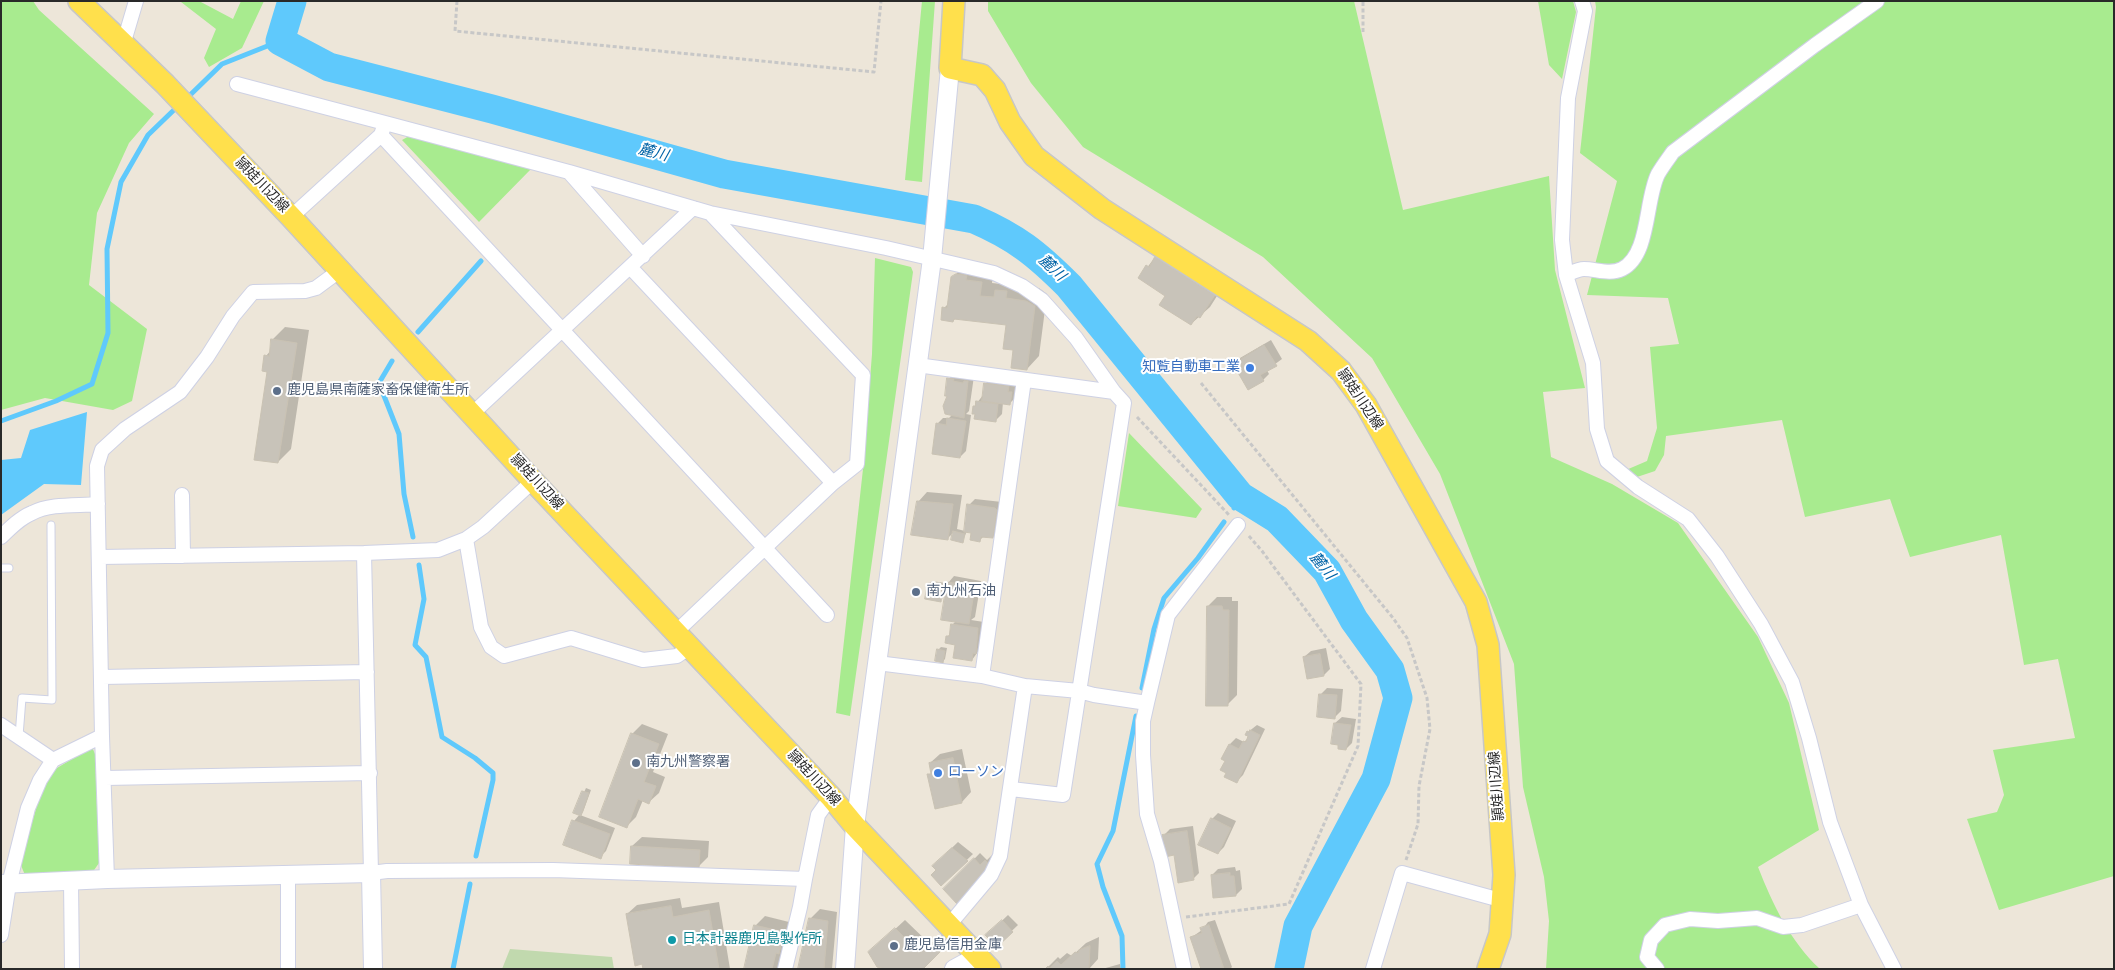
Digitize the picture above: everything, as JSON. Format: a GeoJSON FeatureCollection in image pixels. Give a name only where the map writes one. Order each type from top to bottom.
{"type":"FeatureCollection","features":[{"type":"Feature","properties":{"kind":"main road","name":"頴娃川辺線"},"geometry":{"type":"LineString","coordinates":[[79,1],[165,84],[292,217],[473,413],[533,481],[984,962]]}},
{"type":"Feature","properties":{"kind":"main road"},"geometry":{"type":"LineString","coordinates":[[950,68],[954,1]]}},
{"type":"Feature","properties":{"kind":"main road","name":"頴娃川辺線"},"geometry":{"type":"LineString","coordinates":[[950,68],[982,75],[995,90],[1010,122],[1034,156],[1102,209],[1308,341],[1341,371],[1366,405],[1476,602],[1488,645],[1504,866],[1504,901],[1500,934],[1488,969]]}},
{"type":"Feature","properties":{"kind":"street"},"geometry":{"type":"LineString","coordinates":[[123,45],[136,1]]}},
{"type":"Feature","properties":{"kind":"street"},"geometry":{"type":"LineString","coordinates":[[1582,1],[1584,11],[1568,98],[1562,240],[1566,275],[1593,363],[1597,429],[1607,461],[1638,487],[1688,519],[1717,556],[1761,624],[1792,682],[1809,738],[1830,822],[1861,905],[1894,969]]}},
{"type":"Feature","properties":{"kind":"street"},"geometry":{"type":"LineString","coordinates":[[1566,275],[1582,269],[1614,272],[1623,269],[1637,252],[1643,237],[1658,175],[1673,152],[1815,45],[1877,1]]}},
{"type":"Feature","properties":{"kind":"street"},"geometry":{"type":"LineString","coordinates":[[845,969],[855,826],[933,254],[950,68]]}},
{"type":"Feature","properties":{"kind":"street"},"geometry":{"type":"LineString","coordinates":[[236,84],[383,129],[569,172],[710,213],[933,254],[994,273],[1022,286],[1042,300],[1076,338],[1114,392],[1124,403],[1063,795],[1010,789]]}},
{"type":"Feature","properties":{"kind":"street"},"geometry":{"type":"LineString","coordinates":[[292,217],[383,129]]}},
{"type":"Feature","properties":{"kind":"street"},"geometry":{"type":"LineString","coordinates":[[383,129],[560,330],[828,615]]}},
{"type":"Feature","properties":{"kind":"street"},"geometry":{"type":"LineString","coordinates":[[569,172],[643,256]]}},
{"type":"Feature","properties":{"kind":"street"},"geometry":{"type":"LineString","coordinates":[[473,413],[693,208]]}},
{"type":"Feature","properties":{"kind":"street"},"geometry":{"type":"LineString","coordinates":[[466,539],[481,627],[491,647],[504,656],[571,638],[644,660],[676,656],[683,640],[764,549],[856,464],[863,375],[710,213]]}},
{"type":"Feature","properties":{"kind":"street"},"geometry":{"type":"LineString","coordinates":[[630,267],[834,483]]}},
{"type":"Feature","properties":{"kind":"street"},"geometry":{"type":"LineString","coordinates":[[107,879],[105,778],[102,736],[97,466],[102,450],[125,429],[180,392],[207,357],[233,316],[253,292],[305,291],[316,288],[340,271]]}},
{"type":"Feature","properties":{"kind":"street"},"geometry":{"type":"LineString","coordinates":[[917,366],[1114,392]]}},
{"type":"Feature","properties":{"kind":"street"},"geometry":{"type":"LineString","coordinates":[[982,676],[1024,380]]}},
{"type":"Feature","properties":{"kind":"street"},"geometry":{"type":"LineString","coordinates":[[100,557],[438,550],[466,539],[483,527],[533,481]]}},
{"type":"Feature","properties":{"kind":"street"},"geometry":{"type":"LineString","coordinates":[[182,495],[183,556]]}},
{"type":"Feature","properties":{"kind":"street"},"geometry":{"type":"LineString","coordinates":[[1,537],[32,512],[47,508],[98,504]]}},
{"type":"Feature","properties":{"kind":"street"},"geometry":{"type":"LineString","coordinates":[[1184,969],[1161,861],[1147,814],[1143,721],[1168,615],[1238,524]]}},
{"type":"Feature","properties":{"kind":"street"},"geometry":{"type":"LineString","coordinates":[[364,553],[373,969]]}},
{"type":"Feature","properties":{"kind":"street"},"geometry":{"type":"LineString","coordinates":[[877,662],[982,676],[1025,686],[1079,691],[1147,703]]}},
{"type":"Feature","properties":{"kind":"street"},"geometry":{"type":"LineString","coordinates":[[102,677],[367,672]]}},
{"type":"Feature","properties":{"kind":"street"},"geometry":{"type":"LineString","coordinates":[[949,925],[990,875],[1000,856],[1025,686]]}},
{"type":"Feature","properties":{"kind":"street"},"geometry":{"type":"LineString","coordinates":[[1,725],[4,724],[53,760]]}},
{"type":"Feature","properties":{"kind":"street"},"geometry":{"type":"LineString","coordinates":[[1,935],[5,884],[28,808],[40,780],[53,760],[102,736]]}},
{"type":"Feature","properties":{"kind":"street"},"geometry":{"type":"LineString","coordinates":[[105,778],[370,773]]}},
{"type":"Feature","properties":{"kind":"street"},"geometry":{"type":"LineString","coordinates":[[785,969],[800,907],[818,815],[831,797]]}},
{"type":"Feature","properties":{"kind":"street"},"geometry":{"type":"LineString","coordinates":[[5,884],[107,879],[371,873],[387,871],[553,870],[805,879]]}},
{"type":"Feature","properties":{"kind":"street"},"geometry":{"type":"LineString","coordinates":[[1373,969],[1402,873],[1504,901]]}},
{"type":"Feature","properties":{"kind":"street"},"geometry":{"type":"LineString","coordinates":[[288,875],[288,969]]}},
{"type":"Feature","properties":{"kind":"street"},"geometry":{"type":"LineString","coordinates":[[71,881],[72,969]]}},
{"type":"Feature","properties":{"kind":"street"},"geometry":{"type":"LineString","coordinates":[[1656,969],[1648,957],[1651,940],[1666,924],[1690,919],[1718,921],[1757,918],[1783,927],[1802,925],[1861,905]]}},
{"type":"Feature","properties":{"kind":"street"},"geometry":{"type":"LineString","coordinates":[[954,969],[984,962]]}},
{"type":"Feature","properties":{"kind":"lane"},"geometry":{"type":"LineString","coordinates":[[18,736],[22,698],[52,700],[51,525]]}},
{"type":"Feature","properties":{"kind":"path"},"geometry":{"type":"LineString","coordinates":[[457,1],[455,31],[874,72],[881,1]]}},
{"type":"Feature","properties":{"kind":"path"},"geometry":{"type":"LineString","coordinates":[[1363,1],[1363,32]]}},
{"type":"Feature","properties":{"kind":"path"},"geometry":{"type":"LineString","coordinates":[[1201,383],[1387,610],[1407,638],[1427,698],[1430,729],[1419,786],[1418,824],[1402,873]]}},
{"type":"Feature","properties":{"kind":"path"},"geometry":{"type":"LineString","coordinates":[[1124,403],[1262,551],[1361,684],[1358,746],[1290,904],[1172,919]]}},
{"type":"Feature","properties":{"kind":"green space"},"geometry":{"type":"Polygon","coordinates":[[[1,1],[33,1],[39,10],[154,114],[129,143],[97,213],[89,285],[147,329],[132,401],[113,410],[45,398],[1,410],[1,1]]]}},
{"type":"Feature","properties":{"kind":"green space"},"geometry":{"type":"Polygon","coordinates":[[[199,1],[233,19],[241,1],[264,1],[242,48],[209,67],[204,58],[216,29],[181,2],[199,1]]]}},
{"type":"Feature","properties":{"kind":"green space"},"geometry":{"type":"Polygon","coordinates":[[[922,1],[935,1],[922,182],[905,180],[922,1]]]}},
{"type":"Feature","properties":{"kind":"green space"},"geometry":{"type":"Polygon","coordinates":[[[988,1],[1354,1],[1403,210],[1549,176],[1555,270],[1585,388],[1543,392],[1551,457],[1612,484],[1678,523],[1758,637],[1789,703],[1819,830],[1758,867],[1783,922],[1800,947],[1820,969],[1546,969],[1549,921],[1544,877],[1523,787],[1514,664],[1440,474],[1372,358],[1263,257],[1083,147],[1031,83],[988,11],[988,1]]]}},
{"type":"Feature","properties":{"kind":"green space"},"geometry":{"type":"Polygon","coordinates":[[[1538,1],[1573,1],[1576,12],[1562,79],[1549,65],[1538,1]]]}},
{"type":"Feature","properties":{"kind":"green space"},"geometry":{"type":"Polygon","coordinates":[[[1595,1],[2114,1],[2114,876],[1999,910],[1967,819],[1997,812],[2004,795],[1993,750],[2075,738],[2058,659],[2024,665],[2001,535],[1910,557],[1890,499],[1805,517],[1782,420],[1666,436],[1664,455],[1655,471],[1637,477],[1626,470],[1647,461],[1657,428],[1650,347],[1679,344],[1668,298],[1587,295],[1617,181],[1580,153],[1596,7],[1595,1]]]}},
{"type":"Feature","properties":{"kind":"green space"},"geometry":{"type":"Polygon","coordinates":[[[411,135],[532,168],[479,222],[402,140],[411,135]]]}},
{"type":"Feature","properties":{"kind":"green space"},"geometry":{"type":"Polygon","coordinates":[[[875,258],[911,267],[913,272],[850,716],[836,713],[863,469],[872,354],[875,258]]]}},
{"type":"Feature","properties":{"kind":"green space"},"geometry":{"type":"Polygon","coordinates":[[[1129,433],[1202,509],[1196,518],[1118,506],[1129,433]]]}},
{"type":"Feature","properties":{"kind":"green space"},"geometry":{"type":"Polygon","coordinates":[[[92,747],[95,754],[99,863],[92,873],[25,875],[20,863],[43,785],[57,768],[92,747]]]}},
{"type":"Feature","properties":{"kind":"green space"},"geometry":{"type":"Polygon","coordinates":[[[510,949],[612,957],[614,969],[502,969],[510,949]]]}},
{"type":"Feature","properties":{"kind":"water"},"geometry":{"type":"Polygon","coordinates":[[[87,412],[81,485],[44,484],[1,515],[1,460],[21,458],[30,430],[87,412]]]}},
{"type":"Feature","properties":{"kind":"building"},"geometry":{"type":"Polygon","coordinates":[[[1155,257],[1215,295],[1200,318],[1197,316],[1191,325],[1159,305],[1165,296],[1138,278],[1146,265],[1149,267],[1155,257]]]}},
{"type":"Feature","properties":{"kind":"building"},"geometry":{"type":"Polygon","coordinates":[[[956,274],[967,275],[966,280],[982,282],[980,296],[994,297],[995,290],[1007,291],[1006,298],[1026,301],[1035,306],[1027,370],[1011,368],[1013,350],[1003,349],[1006,325],[954,319],[953,322],[941,320],[942,307],[947,308],[951,277],[956,274]]]}},
{"type":"Feature","properties":{"kind":"building","name":"鹿児島県南薩家畜保健衛生所"},"geometry":{"type":"Polygon","coordinates":[[[271,339],[297,343],[278,463],[254,460],[267,372],[262,371],[264,355],[269,356],[271,339]]]}},
{"type":"Feature","properties":{"kind":"building"},"geometry":{"type":"Polygon","coordinates":[[[1264,345],[1277,366],[1260,375],[1264,381],[1248,390],[1233,364],[1264,345]]]}},
{"type":"Feature","properties":{"kind":"building"},"geometry":{"type":"Polygon","coordinates":[[[947,378],[963,383],[968,381],[964,418],[945,414],[943,406],[947,396],[945,396],[947,378]]]}},
{"type":"Feature","properties":{"kind":"building"},"geometry":{"type":"Polygon","coordinates":[[[984,383],[1009,386],[1008,392],[1012,392],[1010,405],[982,401],[984,383]]]}},
{"type":"Feature","properties":{"kind":"building"},"geometry":{"type":"Polygon","coordinates":[[[976,401],[998,404],[996,422],[974,419],[975,414],[972,414],[976,401]]]}},
{"type":"Feature","properties":{"kind":"building"},"geometry":{"type":"Polygon","coordinates":[[[947,418],[966,421],[960,458],[932,454],[936,423],[946,425],[947,418]]]}},
{"type":"Feature","properties":{"kind":"building"},"geometry":{"type":"Polygon","coordinates":[[[917,501],[953,504],[948,540],[911,535],[917,501]]]}},
{"type":"Feature","properties":{"kind":"building"},"geometry":{"type":"Polygon","coordinates":[[[967,504],[995,508],[997,510],[993,538],[981,537],[980,542],[970,540],[971,533],[964,532],[967,504]]]}},
{"type":"Feature","properties":{"kind":"building"},"geometry":{"type":"Polygon","coordinates":[[[953,531],[965,534],[963,543],[951,540],[953,531]]]}},
{"type":"Feature","properties":{"kind":"building"},"geometry":{"type":"Polygon","coordinates":[[[947,582],[975,586],[969,624],[941,620],[947,582]]]}},
{"type":"Feature","properties":{"kind":"building"},"geometry":{"type":"Polygon","coordinates":[[[928,583],[943,585],[941,602],[925,599],[928,583]]]}},
{"type":"Feature","properties":{"kind":"building"},"geometry":{"type":"Polygon","coordinates":[[[1207,606],[1222,606],[1223,610],[1229,610],[1228,706],[1206,706],[1207,606]]]}},
{"type":"Feature","properties":{"kind":"building"},"geometry":{"type":"Polygon","coordinates":[[[951,624],[978,628],[976,654],[973,653],[972,661],[953,658],[955,645],[945,643],[946,636],[949,636],[951,624]]]}},
{"type":"Feature","properties":{"kind":"building"},"geometry":{"type":"Polygon","coordinates":[[[937,649],[945,651],[943,663],[935,661],[937,649]]]}},
{"type":"Feature","properties":{"kind":"building"},"geometry":{"type":"Polygon","coordinates":[[[1320,654],[1324,676],[1307,679],[1303,657],[1320,654]]]}},
{"type":"Feature","properties":{"kind":"building"},"geometry":{"type":"Polygon","coordinates":[[[1319,694],[1337,695],[1335,719],[1317,717],[1319,694]]]}},
{"type":"Feature","properties":{"kind":"building"},"geometry":{"type":"Polygon","coordinates":[[[1334,723],[1351,725],[1346,750],[1338,749],[1338,745],[1331,744],[1334,723]]]}},
{"type":"Feature","properties":{"kind":"building"},"geometry":{"type":"Polygon","coordinates":[[[1250,730],[1260,735],[1237,783],[1224,777],[1226,773],[1220,770],[1225,761],[1221,759],[1229,744],[1239,749],[1243,741],[1246,742],[1248,736],[1245,735],[1250,730]]]}},
{"type":"Feature","properties":{"kind":"building","name":"南九州警察署"},"geometry":{"type":"Polygon","coordinates":[[[631,733],[659,744],[644,782],[656,786],[649,804],[638,799],[627,828],[599,817],[631,733]]]}},
{"type":"Feature","properties":{"kind":"building"},"geometry":{"type":"Polygon","coordinates":[[[953,758],[962,803],[935,809],[927,774],[931,774],[929,763],[953,758]]]}},
{"type":"Feature","properties":{"kind":"building"},"geometry":{"type":"Polygon","coordinates":[[[582,791],[589,793],[581,816],[573,813],[582,791]]]}},
{"type":"Feature","properties":{"kind":"building"},"geometry":{"type":"Polygon","coordinates":[[[1211,818],[1231,828],[1218,854],[1198,845],[1211,818]]]}},
{"type":"Feature","properties":{"kind":"building"},"geometry":{"type":"Polygon","coordinates":[[[572,820],[610,834],[601,859],[563,845],[572,820]]]}},
{"type":"Feature","properties":{"kind":"building"},"geometry":{"type":"Polygon","coordinates":[[[1187,831],[1194,880],[1178,883],[1174,855],[1165,857],[1162,835],[1187,831]]]}},
{"type":"Feature","properties":{"kind":"building"},"geometry":{"type":"Polygon","coordinates":[[[631,846],[700,850],[699,868],[630,864],[631,846]]]}},
{"type":"Feature","properties":{"kind":"building"},"geometry":{"type":"Polygon","coordinates":[[[952,848],[968,861],[941,886],[931,875],[936,870],[932,866],[952,848]]]}},
{"type":"Feature","properties":{"kind":"building"},"geometry":{"type":"Polygon","coordinates":[[[974,858],[980,865],[985,860],[990,865],[958,905],[943,889],[974,858]]]}},
{"type":"Feature","properties":{"kind":"building"},"geometry":{"type":"Polygon","coordinates":[[[1230,873],[1230,876],[1234,876],[1236,896],[1213,898],[1211,875],[1230,873]]]}},
{"type":"Feature","properties":{"kind":"building","name":"日本計器鹿児島製作所"},"geometry":{"type":"Polygon","coordinates":[[[671,906],[673,917],[709,910],[719,969],[643,969],[642,964],[635,966],[626,914],[671,906]]]}},
{"type":"Feature","properties":{"kind":"building"},"geometry":{"type":"Polygon","coordinates":[[[809,918],[828,921],[824,969],[798,969],[809,918]]]}},
{"type":"Feature","properties":{"kind":"building"},"geometry":{"type":"Polygon","coordinates":[[[1002,920],[1013,932],[997,947],[985,935],[1002,920]]]}},
{"type":"Feature","properties":{"kind":"building"},"geometry":{"type":"Polygon","coordinates":[[[754,925],[780,931],[777,944],[781,945],[779,954],[776,953],[772,969],[744,969],[754,925]]]}},
{"type":"Feature","properties":{"kind":"building"},"geometry":{"type":"Polygon","coordinates":[[[1209,925],[1224,969],[1201,969],[1190,937],[1202,933],[1200,928],[1209,925]]]}},
{"type":"Feature","properties":{"kind":"building","name":"鹿児島信用金庫"},"geometry":{"type":"Polygon","coordinates":[[[895,928],[920,953],[934,942],[942,950],[923,969],[886,969],[877,967],[868,952],[895,928]]]}},
{"type":"Feature","properties":{"kind":"building"},"geometry":{"type":"Polygon","coordinates":[[[1090,946],[1089,969],[1045,969],[1048,966],[1050,968],[1057,961],[1061,965],[1075,952],[1078,953],[1079,950],[1090,946]]]}},
{"type":"Feature","properties":{"kind":"waterway","name":"麓川"},"geometry":{"type":"LineString","coordinates":[[292,1],[280,41],[329,67],[492,109],[724,174],[974,219],[1025,247],[1069,286],[1240,496],[1277,519],[1327,571],[1354,620],[1390,670],[1398,698],[1376,779],[1298,926],[1289,969]]}},
{"type":"Feature","properties":{"kind":"waterway"},"geometry":{"type":"LineString","coordinates":[[186,99],[222,64],[280,41]]}},
{"type":"Feature","properties":{"kind":"waterway"},"geometry":{"type":"LineString","coordinates":[[1,421],[56,401],[92,384],[108,333],[107,249],[121,182],[148,135],[178,106]]}},
{"type":"Feature","properties":{"kind":"waterway"},"geometry":{"type":"LineString","coordinates":[[418,332],[481,261]]}},
{"type":"Feature","properties":{"kind":"waterway"},"geometry":{"type":"LineString","coordinates":[[392,361],[379,383],[399,434],[404,494],[413,537]]}},
{"type":"Feature","properties":{"kind":"waterway"},"geometry":{"type":"LineString","coordinates":[[1234,508],[1240,496]]}},
{"type":"Feature","properties":{"kind":"waterway"},"geometry":{"type":"LineString","coordinates":[[1142,688],[1154,629],[1164,598],[1198,558],[1224,522]]}},
{"type":"Feature","properties":{"kind":"waterway"},"geometry":{"type":"LineString","coordinates":[[419,565],[424,599],[415,645],[426,657],[442,737],[475,758],[493,773],[476,856]]}},
{"type":"Feature","properties":{"kind":"waterway"},"geometry":{"type":"LineString","coordinates":[[1123,969],[1122,936],[1103,887],[1097,864],[1113,831],[1136,716]]}},
{"type":"Feature","properties":{"kind":"waterway"},"geometry":{"type":"LineString","coordinates":[[453,969],[470,884]]}},
{"type":"Feature","properties":{"kind":"place","name":"知覧自動車工業"},"geometry":{"type":"Point","coordinates":[1250,368]}},
{"type":"Feature","properties":{"kind":"place","name":"鹿児島県南薩家畜保健衛生所"},"geometry":{"type":"Point","coordinates":[277,391]}},
{"type":"Feature","properties":{"kind":"place","name":"南九州石油"},"geometry":{"type":"Point","coordinates":[916,592]}},
{"type":"Feature","properties":{"kind":"place","name":"南九州警察署"},"geometry":{"type":"Point","coordinates":[636,763]}},
{"type":"Feature","properties":{"kind":"place","name":"ローソン"},"geometry":{"type":"Point","coordinates":[938,773]}},
{"type":"Feature","properties":{"kind":"place","name":"日本計器鹿児島製作所"},"geometry":{"type":"Point","coordinates":[672,940]}},
{"type":"Feature","properties":{"kind":"place","name":"鹿児島信用金庫"},"geometry":{"type":"Point","coordinates":[894,946]}}]}
